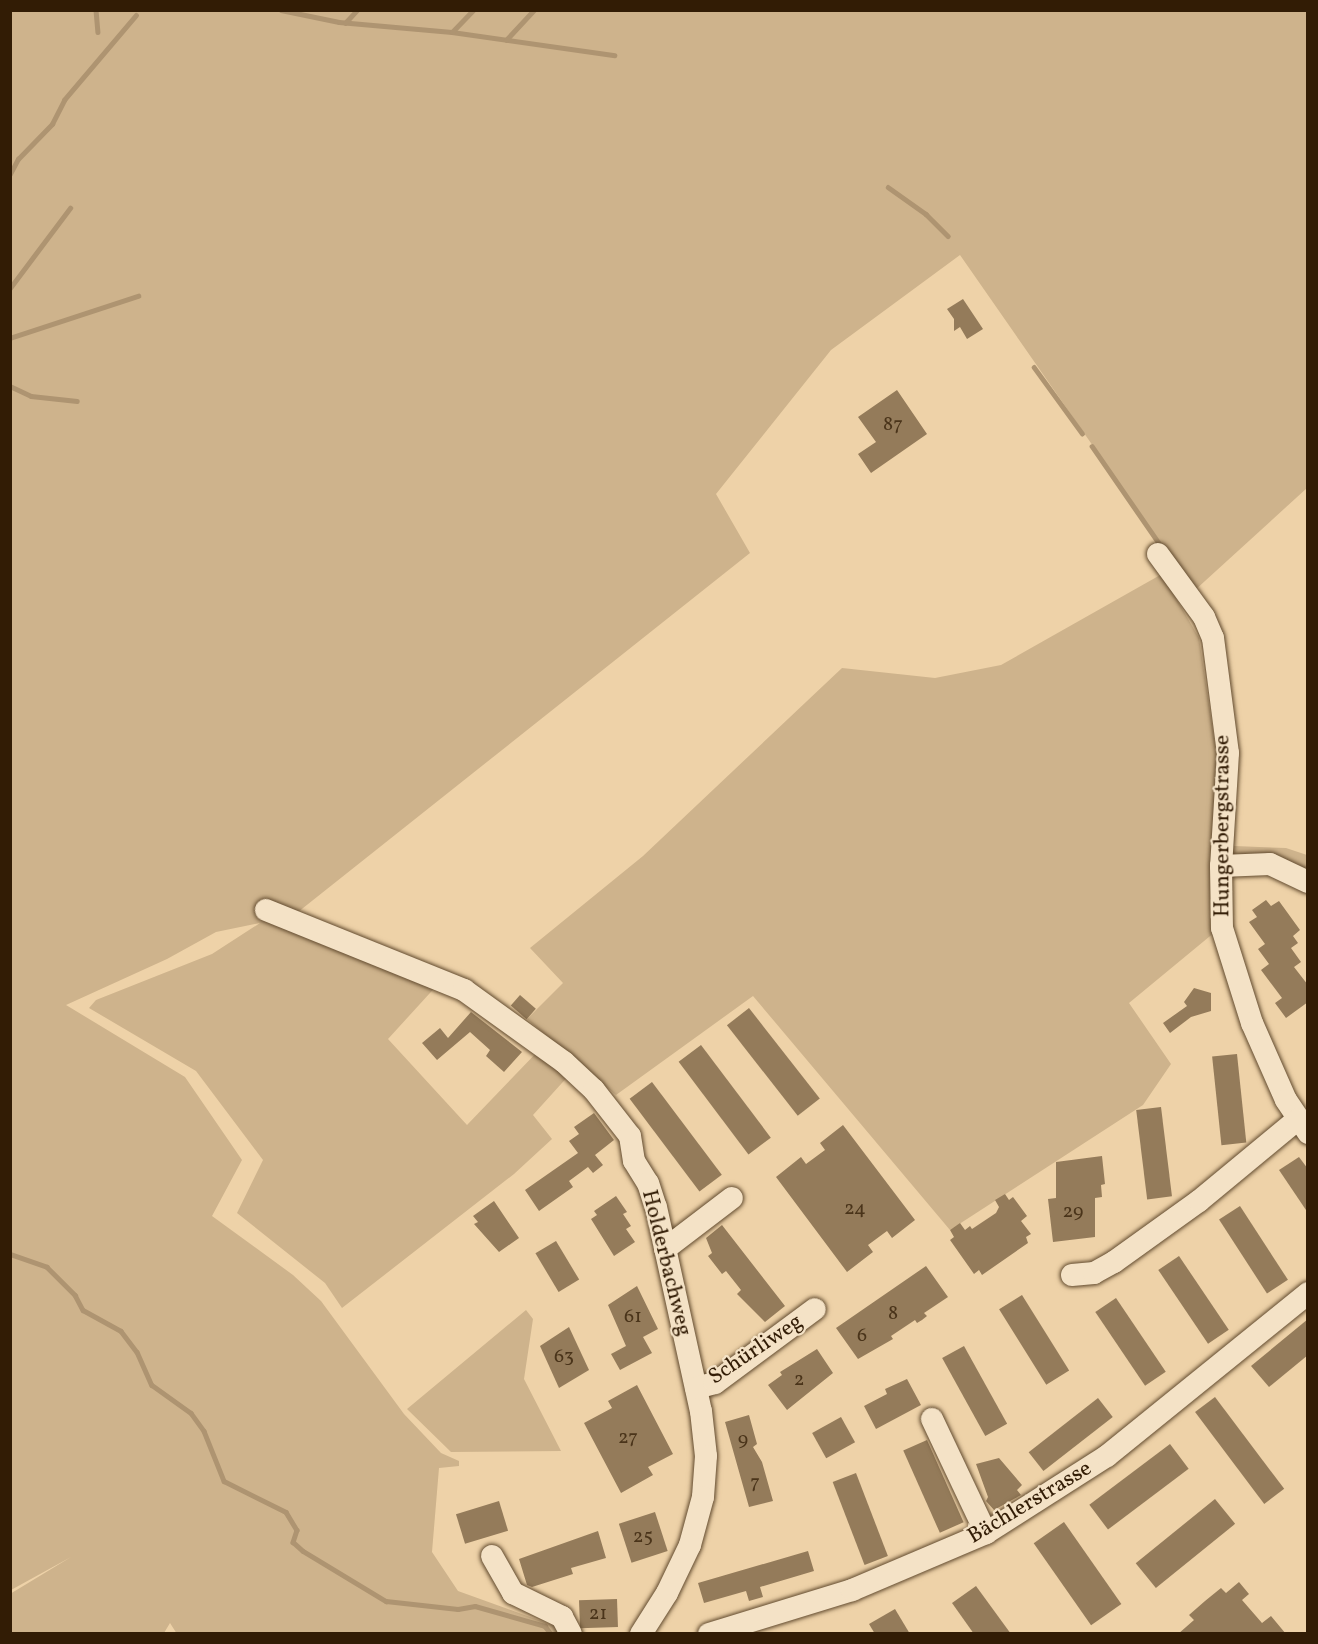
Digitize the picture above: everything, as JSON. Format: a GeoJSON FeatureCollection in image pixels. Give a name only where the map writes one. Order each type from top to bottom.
{"type":"FeatureCollection","features":[{"type":"Feature","properties":{"kind":"street","name":"Hungerbergstrasse"},"geometry":{"type":"LineString","coordinates":[[1158,554],[1204,617],[1213,638],[1228,753],[1221,866],[1222,928],[1252,1023],[1302,1127]]}},
{"type":"Feature","properties":{"kind":"street"},"geometry":{"type":"LineString","coordinates":[[1221,866],[1270,864],[1308,882]]}},
{"type":"Feature","properties":{"kind":"street","name":"Holderbachweg"},"geometry":{"type":"LineString","coordinates":[[266,910],[464,990],[564,1062],[594,1090],[630,1136],[634,1161],[648,1183],[665,1249],[696,1388],[706,1456],[699,1514],[681,1566],[640,1634]]}},
{"type":"Feature","properties":{"kind":"street"},"geometry":{"type":"LineString","coordinates":[[1072,1275],[1094,1273],[1114,1262],[1302,1127]]}},
{"type":"Feature","properties":{"kind":"street"},"geometry":{"type":"LineString","coordinates":[[665,1249],[732,1198]]}},
{"type":"Feature","properties":{"kind":"street","name":"Bächlerstrasse"},"geometry":{"type":"LineString","coordinates":[[709,1633],[852,1590],[986,1533],[1107,1456],[1308,1293]]}},
{"type":"Feature","properties":{"kind":"street","name":"Schürliweg"},"geometry":{"type":"LineString","coordinates":[[696,1388],[715,1383],[815,1309]]}},
{"type":"Feature","properties":{"kind":"street"},"geometry":{"type":"LineString","coordinates":[[932,1419],[986,1533]]}},
{"type":"Feature","properties":{"kind":"street"},"geometry":{"type":"LineString","coordinates":[[492,1556],[513,1593],[562,1617],[571,1634]]}},
{"type":"Feature","properties":{"kind":"shaded area"},"geometry":{"type":"Polygon","coordinates":[[[11,11],[1307,11],[1307,488],[1194,591],[960,255],[831,350],[716,494],[750,553],[293,916],[440,982],[388,1039],[467,1125],[541,1048],[571,1073],[533,1115],[552,1139],[514,1174],[342,1308],[325,1283],[237,1213],[263,1160],[196,1071],[89,1008],[96,1000],[212,954],[260,923],[216,932],[167,959],[66,1005],[185,1077],[242,1160],[212,1216],[293,1275],[321,1301],[404,1414],[441,1453],[459,1461],[459,1466],[439,1468],[432,1552],[458,1591],[563,1629],[564,1633],[177,1634],[170,1623],[164,1633],[11,1633],[10,1594],[71,1557],[11,1590],[11,11]]]}},
{"type":"Feature","properties":{"kind":"shaded area"},"geometry":{"type":"Polygon","coordinates":[[[1162,574],[1199,638],[1217,758],[1215,932],[1129,1003],[1171,1064],[1143,1105],[950,1230],[753,996],[616,1095],[527,1019],[563,983],[530,948],[643,856],[842,668],[935,678],[1001,665],[1162,574]]]}},
{"type":"Feature","properties":{"kind":"shaded area"},"geometry":{"type":"Polygon","coordinates":[[[1238,750],[1234,846],[1286,848],[1307,855],[1307,876],[1226,862],[1238,750]]]}},
{"type":"Feature","properties":{"kind":"shaded area"},"geometry":{"type":"Polygon","coordinates":[[[526,1310],[533,1319],[524,1379],[561,1451],[451,1452],[407,1409],[526,1310]]]}},
{"type":"Feature","properties":{"kind":"building"},"geometry":{"type":"Polygon","coordinates":[[[963,299],[983,329],[967,339],[960,327],[954,331],[954,319],[947,309],[963,299]]]}},
{"type":"Feature","properties":{"kind":"building"},"geometry":{"type":"Polygon","coordinates":[[[897,390],[927,434],[871,473],[858,454],[876,442],[858,417],[897,390]]]}},
{"type":"Feature","properties":{"kind":"building"},"geometry":{"type":"Polygon","coordinates":[[[1266,900],[1271,906],[1279,901],[1300,930],[1293,936],[1298,943],[1291,948],[1301,962],[1294,967],[1308,985],[1308,1002],[1286,1018],[1275,1003],[1282,998],[1261,970],[1269,964],[1258,949],[1265,944],[1249,922],[1257,917],[1252,910],[1266,900]]]}},
{"type":"Feature","properties":{"kind":"building"},"geometry":{"type":"Polygon","coordinates":[[[1194,988],[1211,993],[1211,1011],[1191,1017],[1170,1033],[1163,1023],[1187,1006],[1184,1002],[1194,988]]]}},
{"type":"Feature","properties":{"kind":"building"},"geometry":{"type":"Polygon","coordinates":[[[520,995],[536,1009],[527,1019],[511,1006],[520,995]]]}},
{"type":"Feature","properties":{"kind":"building"},"geometry":{"type":"Polygon","coordinates":[[[749,1008],[820,1099],[798,1116],[727,1025],[749,1008]]]}},
{"type":"Feature","properties":{"kind":"building"},"geometry":{"type":"Polygon","coordinates":[[[471,1012],[522,1052],[504,1072],[486,1056],[490,1050],[470,1032],[437,1060],[422,1043],[440,1028],[448,1038],[471,1012]]]}},
{"type":"Feature","properties":{"kind":"building"},"geometry":{"type":"Polygon","coordinates":[[[701,1045],[771,1138],[748,1154],[679,1062],[701,1045]]]}},
{"type":"Feature","properties":{"kind":"building"},"geometry":{"type":"Polygon","coordinates":[[[1237,1054],[1246,1143],[1221,1145],[1212,1057],[1237,1054]]]}},
{"type":"Feature","properties":{"kind":"building"},"geometry":{"type":"Polygon","coordinates":[[[652,1082],[722,1175],[699,1191],[630,1099],[652,1082]]]}},
{"type":"Feature","properties":{"kind":"building"},"geometry":{"type":"Polygon","coordinates":[[[1161,1107],[1172,1196],[1147,1199],[1136,1110],[1161,1107]]]}},
{"type":"Feature","properties":{"kind":"building"},"geometry":{"type":"Polygon","coordinates":[[[594,1113],[614,1140],[595,1155],[603,1165],[593,1173],[588,1167],[569,1181],[573,1187],[539,1211],[525,1190],[578,1153],[569,1141],[579,1134],[574,1127],[594,1113]]]}},
{"type":"Feature","properties":{"kind":"building"},"geometry":{"type":"Polygon","coordinates":[[[843,1125],[915,1220],[892,1238],[887,1231],[868,1245],[873,1252],[847,1272],[776,1177],[801,1157],[806,1164],[825,1150],[820,1143],[843,1125]]]}},
{"type":"Feature","properties":{"kind":"building"},"geometry":{"type":"Polygon","coordinates":[[[1102,1156],[1105,1184],[1101,1185],[1102,1197],[1095,1198],[1095,1237],[1053,1242],[1048,1199],[1056,1198],[1056,1162],[1102,1156]]]}},
{"type":"Feature","properties":{"kind":"building"},"geometry":{"type":"Polygon","coordinates":[[[1299,1157],[1308,1169],[1308,1213],[1279,1170],[1299,1157]]]}},
{"type":"Feature","properties":{"kind":"building"},"geometry":{"type":"Polygon","coordinates":[[[1005,1194],[1009,1200],[1013,1197],[1027,1216],[1021,1221],[1031,1234],[1026,1237],[1028,1243],[982,1275],[979,1270],[974,1274],[950,1240],[954,1237],[950,1230],[960,1223],[965,1230],[970,1226],[972,1229],[996,1213],[999,1207],[995,1200],[1005,1194]]]}},
{"type":"Feature","properties":{"kind":"building"},"geometry":{"type":"Polygon","coordinates":[[[616,1196],[627,1212],[623,1214],[631,1226],[626,1229],[635,1242],[614,1256],[591,1219],[597,1215],[594,1211],[616,1196]]]}},
{"type":"Feature","properties":{"kind":"building"},"geometry":{"type":"Polygon","coordinates":[[[494,1201],[519,1238],[499,1252],[474,1224],[478,1222],[473,1216],[494,1201]]]}},
{"type":"Feature","properties":{"kind":"building"},"geometry":{"type":"Polygon","coordinates":[[[1240,1206],[1288,1280],[1267,1293],[1219,1220],[1240,1206]]]}},
{"type":"Feature","properties":{"kind":"building"},"geometry":{"type":"Polygon","coordinates":[[[722,1225],[785,1306],[765,1322],[737,1294],[741,1290],[726,1271],[722,1274],[708,1256],[712,1253],[706,1238],[722,1225]]]}},
{"type":"Feature","properties":{"kind":"building"},"geometry":{"type":"Polygon","coordinates":[[[556,1241],[579,1280],[559,1292],[535,1253],[556,1241]]]}},
{"type":"Feature","properties":{"kind":"building"},"geometry":{"type":"Polygon","coordinates":[[[1179,1256],[1229,1330],[1208,1344],[1158,1270],[1179,1256]]]}},
{"type":"Feature","properties":{"kind":"building"},"geometry":{"type":"Polygon","coordinates":[[[926,1266],[948,1297],[924,1313],[927,1316],[922,1320],[917,1323],[915,1320],[891,1336],[893,1339],[858,1359],[836,1328],[926,1266]]]}},
{"type":"Feature","properties":{"kind":"building"},"geometry":{"type":"Polygon","coordinates":[[[637,1286],[658,1329],[643,1337],[652,1353],[620,1370],[611,1354],[626,1346],[608,1305],[637,1286]]]}},
{"type":"Feature","properties":{"kind":"building"},"geometry":{"type":"Polygon","coordinates":[[[1022,1295],[1069,1370],[1046,1385],[999,1309],[1022,1295]]]}},
{"type":"Feature","properties":{"kind":"building"},"geometry":{"type":"Polygon","coordinates":[[[1116,1298],[1166,1372],[1145,1386],[1095,1312],[1116,1298]]]}},
{"type":"Feature","properties":{"kind":"building"},"geometry":{"type":"Polygon","coordinates":[[[1308,1319],[1308,1355],[1269,1387],[1251,1366],[1308,1319]]]}},
{"type":"Feature","properties":{"kind":"building"},"geometry":{"type":"Polygon","coordinates":[[[569,1327],[589,1370],[559,1388],[540,1346],[569,1327]]]}},
{"type":"Feature","properties":{"kind":"building"},"geometry":{"type":"Polygon","coordinates":[[[964,1346],[1007,1424],[985,1436],[942,1358],[964,1346]]]}},
{"type":"Feature","properties":{"kind":"building"},"geometry":{"type":"Polygon","coordinates":[[[817,1349],[833,1373],[787,1410],[768,1385],[782,1375],[780,1372],[817,1349]]]}},
{"type":"Feature","properties":{"kind":"building"},"geometry":{"type":"Polygon","coordinates":[[[907,1379],[921,1405],[876,1429],[864,1406],[887,1394],[885,1389],[907,1379]]]}},
{"type":"Feature","properties":{"kind":"building"},"geometry":{"type":"Polygon","coordinates":[[[637,1385],[673,1454],[648,1467],[653,1475],[621,1493],[584,1423],[612,1408],[608,1401],[637,1385]]]}},
{"type":"Feature","properties":{"kind":"building"},"geometry":{"type":"Polygon","coordinates":[[[1215,1397],[1284,1489],[1264,1504],[1195,1412],[1215,1397]]]}},
{"type":"Feature","properties":{"kind":"building"},"geometry":{"type":"Polygon","coordinates":[[[1098,1398],[1113,1417],[1043,1471],[1029,1452],[1098,1398]]]}},
{"type":"Feature","properties":{"kind":"building"},"geometry":{"type":"Polygon","coordinates":[[[749,1415],[757,1444],[753,1447],[762,1462],[773,1501],[749,1507],[725,1422],[749,1415]]]}},
{"type":"Feature","properties":{"kind":"building"},"geometry":{"type":"Polygon","coordinates":[[[841,1417],[855,1442],[826,1458],[812,1433],[841,1417]]]}},
{"type":"Feature","properties":{"kind":"building"},"geometry":{"type":"Polygon","coordinates":[[[927,1440],[964,1522],[940,1533],[903,1451],[927,1440]]]}},
{"type":"Feature","properties":{"kind":"building"},"geometry":{"type":"Polygon","coordinates":[[[1170,1444],[1189,1469],[1108,1530],[1089,1505],[1170,1444]]]}},
{"type":"Feature","properties":{"kind":"building"},"geometry":{"type":"Polygon","coordinates":[[[999,1458],[1022,1485],[1017,1490],[1021,1495],[994,1510],[986,1501],[988,1497],[976,1464],[999,1458]]]}},
{"type":"Feature","properties":{"kind":"building"},"geometry":{"type":"Polygon","coordinates":[[[856,1473],[888,1556],[865,1565],[833,1482],[856,1473]]]}},
{"type":"Feature","properties":{"kind":"building"},"geometry":{"type":"Polygon","coordinates":[[[1215,1499],[1235,1524],[1156,1588],[1136,1563],[1215,1499]]]}},
{"type":"Feature","properties":{"kind":"building"},"geometry":{"type":"Polygon","coordinates":[[[499,1501],[508,1531],[465,1544],[456,1514],[499,1501]]]}},
{"type":"Feature","properties":{"kind":"building"},"geometry":{"type":"Polygon","coordinates":[[[655,1512],[668,1551],[632,1563],[619,1524],[655,1512]]]}},
{"type":"Feature","properties":{"kind":"building"},"geometry":{"type":"Polygon","coordinates":[[[1064,1522],[1121,1604],[1091,1625],[1034,1543],[1064,1522]]]}},
{"type":"Feature","properties":{"kind":"building"},"geometry":{"type":"Polygon","coordinates":[[[598,1531],[606,1558],[571,1568],[573,1574],[532,1587],[527,1585],[519,1559],[598,1531]]]}},
{"type":"Feature","properties":{"kind":"building"},"geometry":{"type":"Polygon","coordinates":[[[808,1551],[814,1571],[760,1587],[763,1597],[749,1601],[746,1591],[704,1603],[698,1583],[808,1551]]]}},
{"type":"Feature","properties":{"kind":"building"},"geometry":{"type":"Polygon","coordinates":[[[1239,1582],[1249,1594],[1242,1600],[1262,1623],[1271,1616],[1286,1634],[1178,1634],[1194,1620],[1189,1615],[1205,1601],[1221,1588],[1226,1593],[1239,1582]]]}},
{"type":"Feature","properties":{"kind":"building"},"geometry":{"type":"Polygon","coordinates":[[[976,1586],[1011,1634],[974,1634],[952,1603],[976,1586]]]}},
{"type":"Feature","properties":{"kind":"building"},"geometry":{"type":"Polygon","coordinates":[[[617,1599],[618,1627],[580,1628],[579,1600],[617,1599]]]}},
{"type":"Feature","properties":{"kind":"building"},"geometry":{"type":"Polygon","coordinates":[[[895,1609],[910,1634],[875,1634],[869,1624],[895,1609]]]}},
{"type":"Feature","properties":{"kind":"waterway"},"geometry":{"type":"LineString","coordinates":[[96,10],[98,32]]}},
{"type":"Feature","properties":{"kind":"waterway"},"geometry":{"type":"LineString","coordinates":[[281,10],[339,22],[452,32],[614,55]]}},
{"type":"Feature","properties":{"kind":"waterway"},"geometry":{"type":"LineString","coordinates":[[345,23],[357,10]]}},
{"type":"Feature","properties":{"kind":"waterway"},"geometry":{"type":"LineString","coordinates":[[452,32],[473,10]]}},
{"type":"Feature","properties":{"kind":"waterway"},"geometry":{"type":"LineString","coordinates":[[506,40],[534,10]]}},
{"type":"Feature","properties":{"kind":"waterway"},"geometry":{"type":"LineString","coordinates":[[10,174],[18,159],[52,124],[64,100],[136,15]]}},
{"type":"Feature","properties":{"kind":"waterway"},"geometry":{"type":"LineString","coordinates":[[888,187],[926,214],[948,236]]}},
{"type":"Feature","properties":{"kind":"waterway"},"geometry":{"type":"LineString","coordinates":[[10,288],[70,208]]}},
{"type":"Feature","properties":{"kind":"waterway"},"geometry":{"type":"LineString","coordinates":[[10,338],[138,296]]}},
{"type":"Feature","properties":{"kind":"waterway"},"geometry":{"type":"LineString","coordinates":[[1034,367],[1082,433]]}},
{"type":"Feature","properties":{"kind":"waterway"},"geometry":{"type":"LineString","coordinates":[[10,386],[31,396],[77,401]]}},
{"type":"Feature","properties":{"kind":"waterway"},"geometry":{"type":"LineString","coordinates":[[1092,446],[1161,546]]}},
{"type":"Feature","properties":{"kind":"waterway"},"geometry":{"type":"LineString","coordinates":[[10,1254],[47,1267],[75,1295],[83,1310],[121,1331],[137,1352],[152,1385],[191,1413],[204,1431],[224,1481],[286,1512],[297,1530],[293,1542],[303,1551],[386,1601],[458,1609],[475,1606],[545,1626],[551,1634]]}}]}
